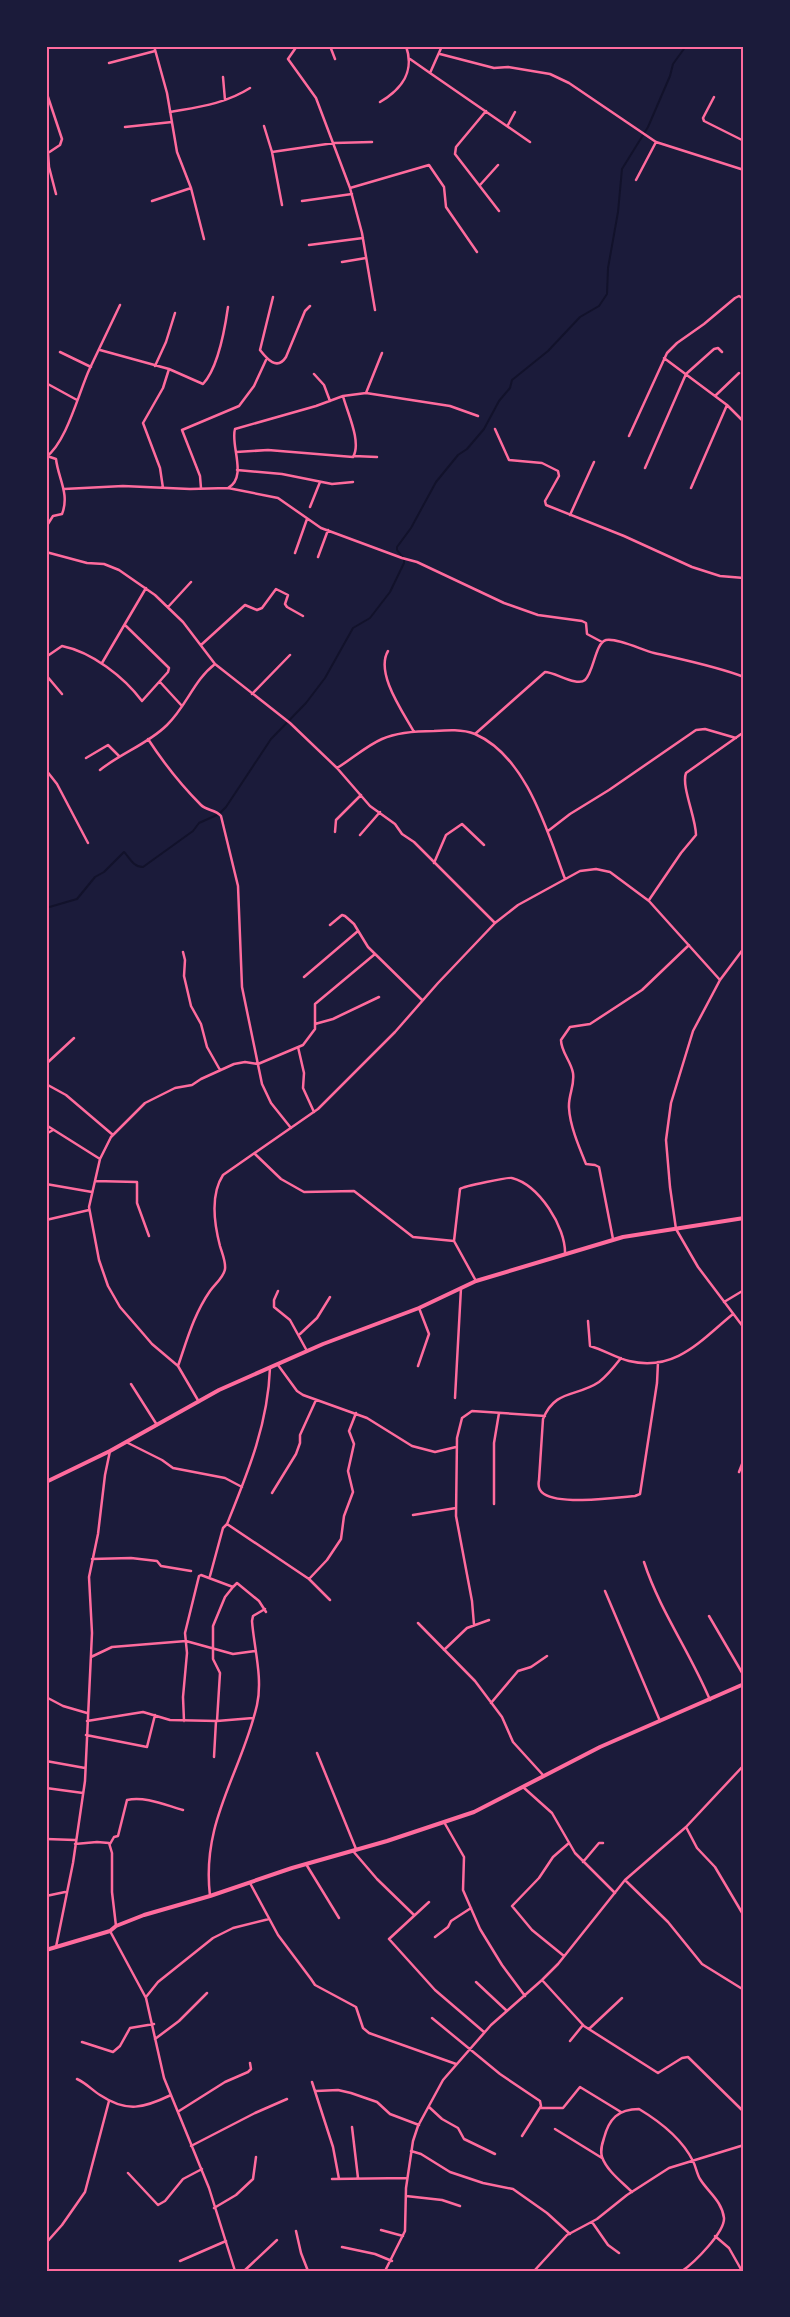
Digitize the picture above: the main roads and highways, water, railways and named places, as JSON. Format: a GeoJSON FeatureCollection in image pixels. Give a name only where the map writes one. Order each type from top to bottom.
{"type":"FeatureCollection","features":[{"type":"Feature","properties":{"kind":"waterway"},"geometry":{"type":"LineString","coordinates":[[46,908],[77,899],[95,877],[104,872],[124,852],[134,864],[143,867],[193,831],[199,823],[219,814],[226,807],[271,739],[306,703],[325,678],[353,628],[370,618],[390,592],[404,563],[404,559],[397,550],[397,547],[411,528],[436,482],[458,455],[467,449],[484,429],[499,401],[510,388],[512,380],[548,351],[580,317],[599,306],[607,294],[608,268],[618,212],[622,169],[648,127],[670,76],[673,64],[686,46]]}}]}
